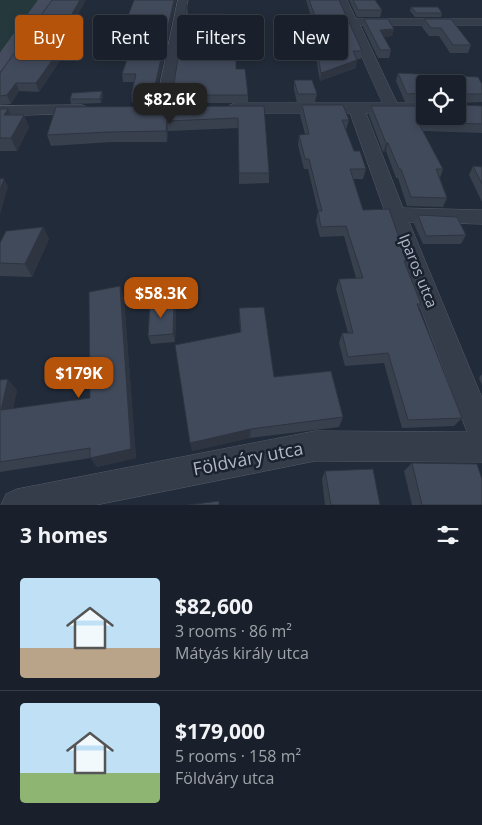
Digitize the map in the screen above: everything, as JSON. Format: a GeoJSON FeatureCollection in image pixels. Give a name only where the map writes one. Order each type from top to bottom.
{"type":"FeatureCollection","features":[{"type":"Feature","properties":{"kind":"main road"},"geometry":{"type":"LineString","coordinates":[[0,66],[46,0]]}},
{"type":"Feature","properties":{"kind":"street"},"geometry":{"type":"LineString","coordinates":[[163,109],[183,0]]}},
{"type":"Feature","properties":{"kind":"street"},"geometry":{"type":"LineString","coordinates":[[342,0],[392,108]]}},
{"type":"Feature","properties":{"kind":"street"},"geometry":{"type":"LineString","coordinates":[[352,22],[482,22]]}},
{"type":"Feature","properties":{"kind":"street","name":"Iparos utca"},"geometry":{"type":"LineString","coordinates":[[356,107],[396,216],[482,434]]}},
{"type":"Feature","properties":{"kind":"street"},"geometry":{"type":"LineString","coordinates":[[144,109],[183,108]]}},
{"type":"Feature","properties":{"kind":"street"},"geometry":{"type":"LineString","coordinates":[[221,108],[416,108]]}},
{"type":"Feature","properties":{"kind":"street"},"geometry":{"type":"LineString","coordinates":[[0,111],[96,110]]}},
{"type":"Feature","properties":{"kind":"street"},"geometry":{"type":"LineString","coordinates":[[396,216],[482,217]]}},
{"type":"Feature","properties":{"kind":"street","name":"Földváry utca"},"geometry":{"type":"LineString","coordinates":[[17,505],[315,446],[482,447]]}},
{"type":"Feature","properties":{"kind":"green space"},"geometry":{"type":"Polygon","coordinates":[[[0,0],[46,0],[36,15],[15,15],[15,49],[0,72],[0,0]]]}},
{"type":"Feature","properties":{"kind":"building"},"geometry":{"type":"Polygon","coordinates":[[[52,0],[80,0],[71,15],[41,15],[52,0]]]}},
{"type":"Feature","properties":{"kind":"building"},"geometry":{"type":"Polygon","coordinates":[[[134,0],[174,0],[167,32],[167,15],[128,15],[134,0]]]}},
{"type":"Feature","properties":{"kind":"building"},"geometry":{"type":"Polygon","coordinates":[[[309,0],[339,0],[346,15],[315,15],[309,0]]]}},
{"type":"Feature","properties":{"kind":"building"},"geometry":{"type":"Polygon","coordinates":[[[353,0],[375,0],[382,10],[358,10],[353,0]]]}},
{"type":"Feature","properties":{"kind":"building"},"geometry":{"type":"Polygon","coordinates":[[[187,4],[188,14],[224,15],[185,15],[187,4]]]}},
{"type":"Feature","properties":{"kind":"building"},"geometry":{"type":"Polygon","coordinates":[[[411,7],[438,7],[442,13],[416,13],[411,7]]]}},
{"type":"Feature","properties":{"kind":"building"},"geometry":{"type":"Polygon","coordinates":[[[364,19],[388,19],[394,29],[380,30],[391,50],[380,50],[364,19]]]}},
{"type":"Feature","properties":{"kind":"building"},"geometry":{"type":"Polygon","coordinates":[[[424,19],[451,19],[471,45],[453,45],[441,28],[431,28],[424,19]]]}},
{"type":"Feature","properties":{"kind":"building"},"geometry":{"type":"Polygon","coordinates":[[[348,20],[362,51],[353,51],[357,60],[321,73],[319,60],[348,60],[348,20]]]}},
{"type":"Feature","properties":{"kind":"building"},"geometry":{"type":"Polygon","coordinates":[[[15,52],[15,60],[52,60],[36,83],[16,83],[7,95],[0,96],[0,73],[15,52]]]}},
{"type":"Feature","properties":{"kind":"building"},"geometry":{"type":"Polygon","coordinates":[[[127,60],[161,60],[153,95],[131,95],[136,74],[122,74],[127,60]]]}},
{"type":"Feature","properties":{"kind":"building"},"geometry":{"type":"Polygon","coordinates":[[[178,60],[236,60],[236,69],[245,69],[248,95],[172,95],[178,60]]]}},
{"type":"Feature","properties":{"kind":"building"},"geometry":{"type":"Polygon","coordinates":[[[398,73],[438,75],[416,75],[416,94],[407,94],[398,73]]]}},
{"type":"Feature","properties":{"kind":"building"},"geometry":{"type":"Polygon","coordinates":[[[466,76],[478,77],[482,84],[482,94],[466,94],[466,76]]]}},
{"type":"Feature","properties":{"kind":"building"},"geometry":{"type":"Polygon","coordinates":[[[294,80],[312,80],[317,94],[298,94],[294,80]]]}},
{"type":"Feature","properties":{"kind":"building"},"geometry":{"type":"Polygon","coordinates":[[[102,91],[100,99],[70,99],[72,93],[102,91]]]}},
{"type":"Feature","properties":{"kind":"building"},"geometry":{"type":"Polygon","coordinates":[[[302,105],[343,105],[349,120],[342,120],[354,151],[360,151],[366,169],[350,169],[363,210],[389,209],[407,261],[404,261],[421,304],[417,304],[462,418],[408,420],[388,353],[348,357],[342,333],[353,333],[339,279],[363,278],[346,226],[321,227],[318,211],[322,211],[309,159],[305,159],[299,135],[309,134],[302,105]]]}},
{"type":"Feature","properties":{"kind":"building"},"geometry":{"type":"Polygon","coordinates":[[[466,105],[482,106],[482,124],[466,124],[466,105]]]}},
{"type":"Feature","properties":{"kind":"building"},"geometry":{"type":"Polygon","coordinates":[[[264,106],[269,173],[239,173],[238,118],[167,121],[166,131],[47,135],[56,107],[264,106]]]}},
{"type":"Feature","properties":{"kind":"building"},"geometry":{"type":"Polygon","coordinates":[[[371,106],[416,106],[416,125],[420,125],[443,169],[436,169],[447,198],[411,197],[401,169],[399,169],[388,143],[386,143],[371,106]]]}},
{"type":"Feature","properties":{"kind":"building"},"geometry":{"type":"Polygon","coordinates":[[[0,109],[8,109],[4,115],[24,115],[11,138],[0,138],[0,109]]]}},
{"type":"Feature","properties":{"kind":"building"},"geometry":{"type":"Polygon","coordinates":[[[473,166],[482,167],[482,184],[473,166]]]}},
{"type":"Feature","properties":{"kind":"building"},"geometry":{"type":"Polygon","coordinates":[[[4,178],[0,191],[0,179],[4,178]]]}},
{"type":"Feature","properties":{"kind":"building"},"geometry":{"type":"Polygon","coordinates":[[[418,215],[457,217],[466,235],[426,236],[418,215]]]}},
{"type":"Feature","properties":{"kind":"building"},"geometry":{"type":"Polygon","coordinates":[[[43,227],[25,264],[0,263],[0,243],[6,231],[43,227]]]}},
{"type":"Feature","properties":{"kind":"building"},"geometry":{"type":"Polygon","coordinates":[[[120,286],[131,449],[90,458],[90,448],[0,462],[0,380],[8,379],[1,410],[90,398],[89,292],[120,286]]]}},
{"type":"Feature","properties":{"kind":"building"},"geometry":{"type":"Polygon","coordinates":[[[174,302],[173,334],[148,336],[150,303],[174,302]]]}},
{"type":"Feature","properties":{"kind":"building"},"geometry":{"type":"Polygon","coordinates":[[[264,307],[274,377],[331,371],[343,417],[251,429],[190,443],[175,345],[241,332],[239,308],[264,307]]]}},
{"type":"Feature","properties":{"kind":"building"},"geometry":{"type":"Polygon","coordinates":[[[412,463],[477,464],[482,479],[482,505],[422,505],[412,463]]]}},
{"type":"Feature","properties":{"kind":"building"},"geometry":{"type":"Polygon","coordinates":[[[373,469],[380,505],[331,505],[325,471],[373,469]]]}},
{"type":"Feature","properties":{"kind":"building"},"geometry":{"type":"Polygon","coordinates":[[[219,501],[219,505],[188,505],[219,501]]]}}]}
